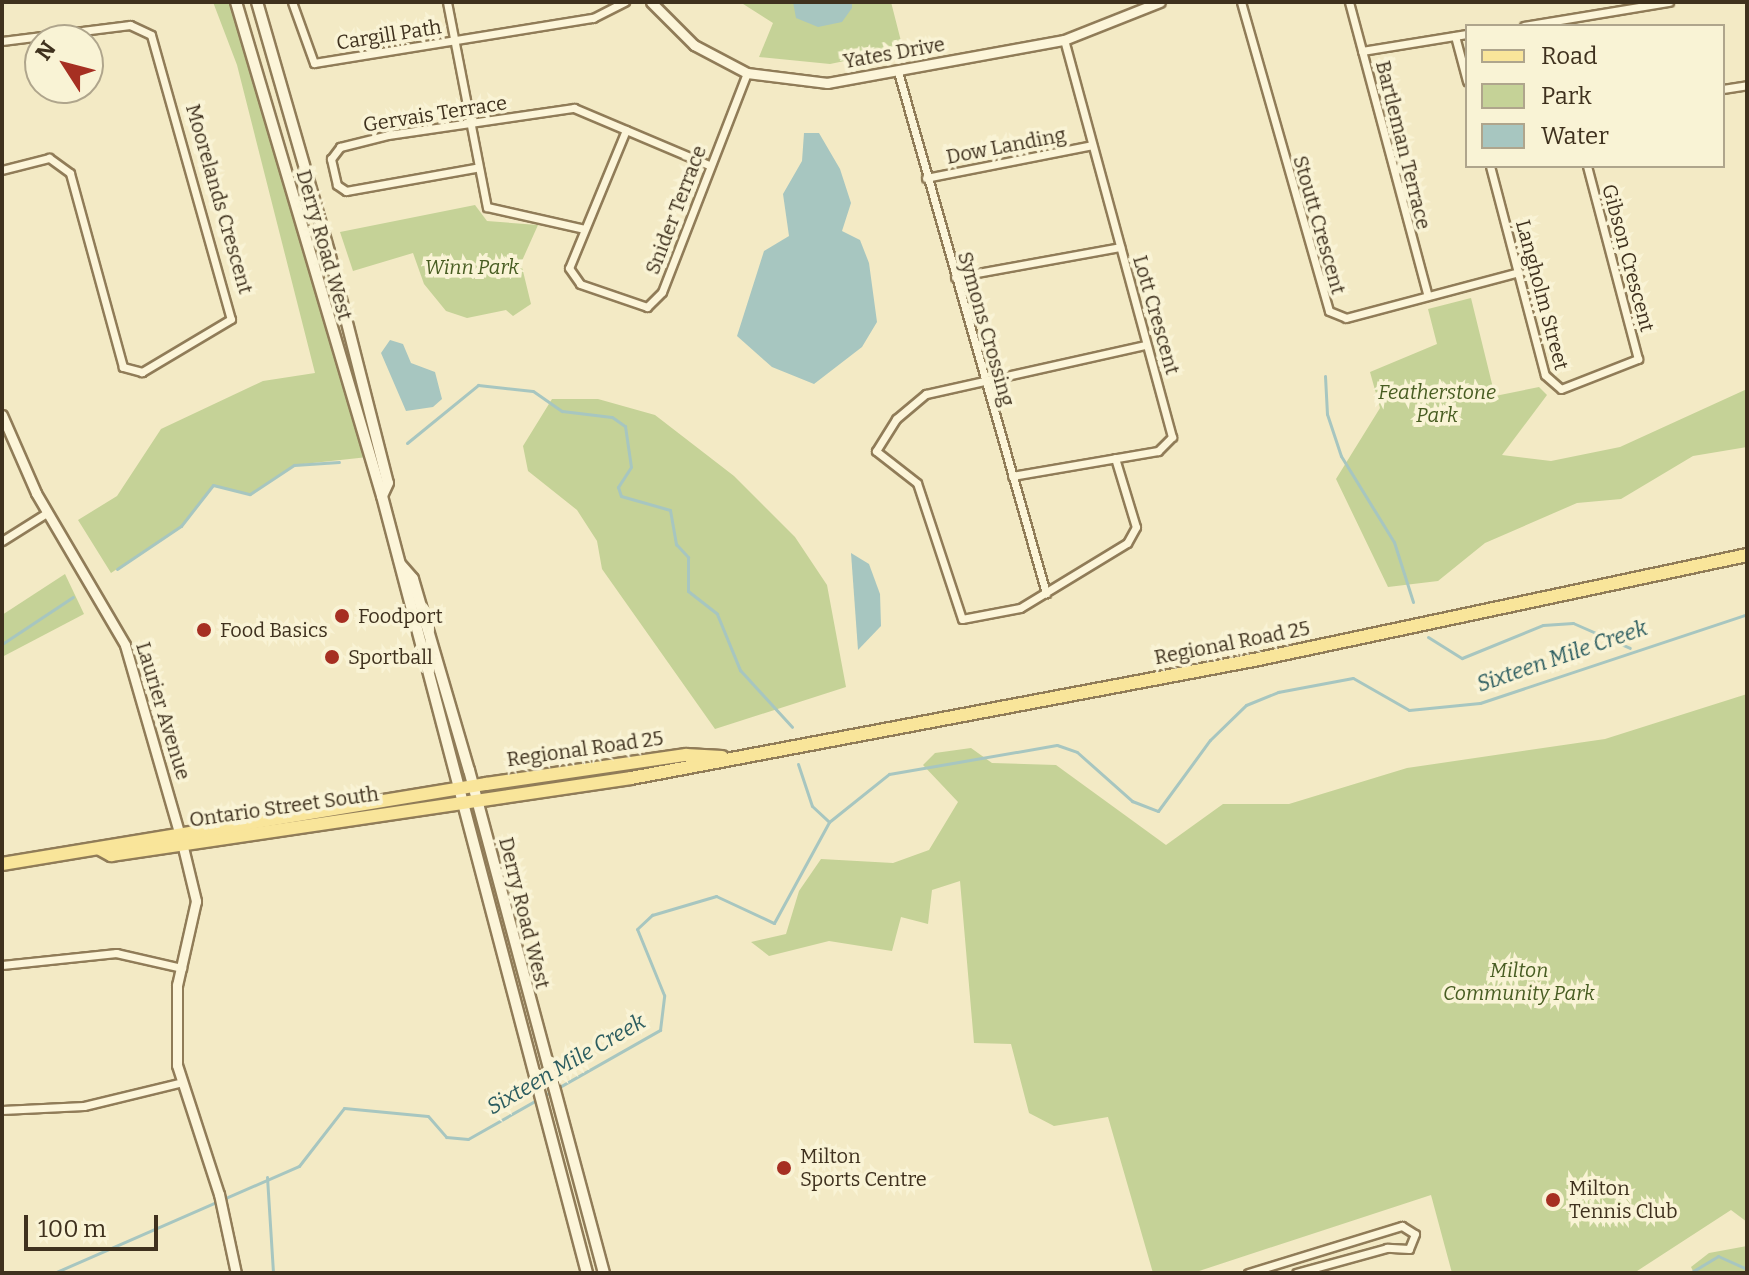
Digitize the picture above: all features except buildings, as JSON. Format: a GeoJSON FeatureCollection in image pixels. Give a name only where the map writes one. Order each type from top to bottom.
{"type":"FeatureCollection","features":[{"type":"Feature","properties":{"kind":"main road","name":"Derry Road West"},"geometry":{"type":"LineString","coordinates":[[236,2],[382,496],[454,789],[530,1076],[587,1273]]}},
{"type":"Feature","properties":{"kind":"main road","name":"Derry Road West"},"geometry":{"type":"LineString","coordinates":[[257,2],[333,267],[388,483],[382,496]]}},
{"type":"Feature","properties":{"kind":"main road","name":"Regional Road 25"},"geometry":{"type":"LineString","coordinates":[[477,801],[1254,660],[1747,555]]}},
{"type":"Feature","properties":{"kind":"main road","name":"Derry Road West"},"geometry":{"type":"LineString","coordinates":[[401,565],[413,579],[473,786],[560,1123],[604,1273]]}},
{"type":"Feature","properties":{"kind":"main road","name":"Regional Road 25"},"geometry":{"type":"LineString","coordinates":[[454,789],[686,755],[722,757]]}},
{"type":"Feature","properties":{"kind":"main road","name":"Ontario Street South"},"geometry":{"type":"LineString","coordinates":[[2,864],[100,849],[111,855],[181,837],[454,789]]}},
{"type":"Feature","properties":{"kind":"main road","name":"Ontario Street South"},"geometry":{"type":"LineString","coordinates":[[181,837],[477,801]]}},
{"type":"Feature","properties":{"kind":"street","name":"Cargill Path"},"geometry":{"type":"LineString","coordinates":[[292,2],[314,63],[593,18],[625,2]]}},
{"type":"Feature","properties":{"kind":"street"},"geometry":{"type":"LineString","coordinates":[[447,2],[475,168],[492,213],[530,212],[585,229]]}},
{"type":"Feature","properties":{"kind":"street","name":"Yates Drive"},"geometry":{"type":"LineString","coordinates":[[651,2],[694,45],[747,73],[827,83],[1064,40],[1160,2]]}},
{"type":"Feature","properties":{"kind":"street","name":"Stoutt Crescent"},"geometry":{"type":"LineString","coordinates":[[1241,2],[1325,305],[1346,318],[1519,272]]}},
{"type":"Feature","properties":{"kind":"street","name":"Bartleman Terrace"},"geometry":{"type":"LineString","coordinates":[[1349,2],[1428,296]]}},
{"type":"Feature","properties":{"kind":"street"},"geometry":{"type":"LineString","coordinates":[[1536,24],[1669,2]]}},
{"type":"Feature","properties":{"kind":"street","name":"Moorelands Crescent"},"geometry":{"type":"LineString","coordinates":[[2,41],[130,25],[151,35],[231,319],[142,372],[123,367],[70,173],[49,158],[2,170]]}},
{"type":"Feature","properties":{"kind":"street"},"geometry":{"type":"LineString","coordinates":[[1362,51],[1465,34]]}},
{"type":"Feature","properties":{"kind":"street"},"geometry":{"type":"LineString","coordinates":[[1455,36],[1465,74]]}},
{"type":"Feature","properties":{"kind":"street","name":"Lott Crescent"},"geometry":{"type":"LineString","coordinates":[[1012,476],[1158,451],[1172,437],[1064,40]]}},
{"type":"Feature","properties":{"kind":"street","name":"Symons Crossing"},"geometry":{"type":"LineString","coordinates":[[898,72],[1046,593]]}},
{"type":"Feature","properties":{"kind":"street","name":"Snider Terrace"},"geometry":{"type":"LineString","coordinates":[[626,130],[569,268],[574,280],[638,306],[653,304],[747,73]]}},
{"type":"Feature","properties":{"kind":"street"},"geometry":{"type":"LineString","coordinates":[[1725,89],[1747,85]]}},
{"type":"Feature","properties":{"kind":"street","name":"Gervais Terrace"},"geometry":{"type":"LineString","coordinates":[[475,168],[346,191],[337,185],[331,159],[340,147],[388,135],[574,108],[709,165]]}},
{"type":"Feature","properties":{"kind":"street","name":"Dow Landing"},"geometry":{"type":"LineString","coordinates":[[926,178],[1092,145]]}},
{"type":"Feature","properties":{"kind":"street","name":"Langholm Street"},"geometry":{"type":"LineString","coordinates":[[1491,168],[1550,385],[1568,388],[1638,359]]}},
{"type":"Feature","properties":{"kind":"street","name":"Gibson Crescent"},"geometry":{"type":"LineString","coordinates":[[1588,168],[1638,359]]}},
{"type":"Feature","properties":{"kind":"street"},"geometry":{"type":"LineString","coordinates":[[955,277],[1120,247]]}},
{"type":"Feature","properties":{"kind":"street"},"geometry":{"type":"LineString","coordinates":[[1115,458],[1135,532],[1020,608],[960,618],[917,483],[876,456],[896,419],[926,394],[982,376],[1146,345]]}},
{"type":"Feature","properties":{"kind":"street","name":"Laurier Avenue"},"geometry":{"type":"LineString","coordinates":[[3,421],[48,512],[125,645],[181,837],[196,901],[174,1012],[179,1083],[225,1213],[236,1273]]}},
{"type":"Feature","properties":{"kind":"street"},"geometry":{"type":"LineString","coordinates":[[2,541],[48,512]]}},
{"type":"Feature","properties":{"kind":"street"},"geometry":{"type":"LineString","coordinates":[[2,965],[116,953],[182,968]]}},
{"type":"Feature","properties":{"kind":"street"},"geometry":{"type":"LineString","coordinates":[[2,1110],[84,1106],[179,1083]]}},
{"type":"Feature","properties":{"kind":"street"},"geometry":{"type":"LineString","coordinates":[[1248,1273],[1402,1226],[1415,1234],[1409,1249],[1387,1248],[1296,1273]]}},
{"type":"Feature","properties":{"kind":"green space"},"geometry":{"type":"Polygon","coordinates":[[[213,2],[236,2],[252,38],[368,457],[294,465],[250,494],[213,485],[181,526],[111,573],[78,520],[117,496],[161,429],[263,381],[315,373],[237,65],[213,2]]]}},
{"type":"Feature","properties":{"kind":"green space"},"geometry":{"type":"Polygon","coordinates":[[[740,2],[891,2],[903,49],[830,64],[759,57],[773,23],[740,2]]]}},
{"type":"Feature","properties":{"kind":"green space","name":"Winn Park"},"geometry":{"type":"Polygon","coordinates":[[[475,205],[487,221],[538,225],[521,263],[531,304],[513,316],[506,310],[467,318],[446,311],[424,284],[413,253],[353,271],[340,232],[475,205]]]}},
{"type":"Feature","properties":{"kind":"green space","name":"Featherstone Park"},"geometry":{"type":"Polygon","coordinates":[[[1471,298],[1495,396],[1539,387],[1547,395],[1502,455],[1551,461],[1620,447],[1747,389],[1747,447],[1693,456],[1621,499],[1577,503],[1485,543],[1438,581],[1388,587],[1336,479],[1380,408],[1370,372],[1437,344],[1428,309],[1471,298]]]}},
{"type":"Feature","properties":{"kind":"green space"},"geometry":{"type":"Polygon","coordinates":[[[552,399],[598,399],[655,415],[734,476],[795,537],[827,585],[846,687],[715,729],[602,569],[597,541],[577,510],[528,471],[523,446],[552,399]]]}},
{"type":"Feature","properties":{"kind":"green space"},"geometry":{"type":"Polygon","coordinates":[[[65,574],[84,614],[2,657],[2,615],[65,574]]]}},
{"type":"Feature","properties":{"kind":"green space","name":"Milton Community Park"},"geometry":{"type":"Polygon","coordinates":[[[1747,694],[1747,1222],[1731,1210],[1634,1273],[1452,1273],[1431,1195],[1193,1273],[1153,1273],[1108,1117],[1054,1126],[1029,1113],[1011,1044],[974,1043],[960,881],[932,890],[928,924],[901,917],[892,951],[829,941],[769,956],[751,942],[786,934],[799,891],[821,859],[893,863],[929,850],[958,802],[923,765],[935,753],[971,748],[992,763],[1056,765],[1166,845],[1223,804],[1289,804],[1407,768],[1605,739],[1747,694]]]}},
{"type":"Feature","properties":{"kind":"green space"},"geometry":{"type":"Polygon","coordinates":[[[1747,1246],[1747,1273],[1694,1273],[1691,1267],[1709,1253],[1747,1246]]]}},
{"type":"Feature","properties":{"kind":"water"},"geometry":{"type":"Polygon","coordinates":[[[793,2],[852,2],[852,8],[842,22],[818,27],[796,18],[793,2]]]}},
{"type":"Feature","properties":{"kind":"water"},"geometry":{"type":"Polygon","coordinates":[[[804,133],[819,133],[840,169],[851,203],[842,231],[860,240],[869,263],[877,322],[862,347],[814,384],[772,367],[737,336],[764,251],[789,236],[783,194],[802,161],[804,133]]]}},
{"type":"Feature","properties":{"kind":"water"},"geometry":{"type":"Polygon","coordinates":[[[390,340],[403,344],[411,363],[435,372],[442,399],[433,407],[406,411],[381,353],[390,340]]]}},
{"type":"Feature","properties":{"kind":"water"},"geometry":{"type":"Polygon","coordinates":[[[851,553],[869,564],[880,594],[881,626],[858,650],[851,553]]]}},
{"type":"Feature","properties":{"kind":"waterway"},"geometry":{"type":"LineString","coordinates":[[1325,376],[1327,414],[1341,456],[1394,542],[1413,602]]}},
{"type":"Feature","properties":{"kind":"waterway"},"geometry":{"type":"LineString","coordinates":[[407,443],[478,385],[533,391],[562,411],[612,417],[625,426],[631,467],[618,487],[621,496],[670,510],[676,544],[688,557],[688,591],[717,614],[740,670],[792,727]]}},
{"type":"Feature","properties":{"kind":"waterway"},"geometry":{"type":"LineString","coordinates":[[117,569],[181,526],[213,485],[250,494],[294,465],[339,462]]}},
{"type":"Feature","properties":{"kind":"waterway"},"geometry":{"type":"LineString","coordinates":[[2,644],[73,597]]}},
{"type":"Feature","properties":{"kind":"waterway","name":"Sixteen Mile Creek"},"geometry":{"type":"LineString","coordinates":[[54,1273],[299,1166],[344,1108],[428,1116],[446,1137],[468,1139],[660,1030],[664,995],[637,929],[652,915],[716,896],[774,923],[829,822],[889,774],[1057,745],[1077,752],[1132,801],[1158,811],[1210,740],[1246,705],[1278,692],[1353,678],[1409,710],[1480,703],[1747,614]]}},
{"type":"Feature","properties":{"kind":"waterway"},"geometry":{"type":"LineString","coordinates":[[1428,637],[1462,658],[1543,625],[1573,623],[1630,648]]}},
{"type":"Feature","properties":{"kind":"waterway"},"geometry":{"type":"LineString","coordinates":[[798,764],[812,806],[829,822]]}},
{"type":"Feature","properties":{"kind":"waterway"},"geometry":{"type":"LineString","coordinates":[[267,1177],[273,1273]]}},
{"type":"Feature","properties":{"kind":"waterway"},"geometry":{"type":"LineString","coordinates":[[1690,1273],[1718,1256],[1747,1269]]}},
{"type":"Feature","properties":{"kind":"place","name":"Foodport"},"geometry":{"type":"Point","coordinates":[342,616]}},
{"type":"Feature","properties":{"kind":"place","name":"Food Basics"},"geometry":{"type":"Point","coordinates":[204,630]}},
{"type":"Feature","properties":{"kind":"place","name":"Sportball"},"geometry":{"type":"Point","coordinates":[332,657]}},
{"type":"Feature","properties":{"kind":"place","name":"Milton Sports Centre"},"geometry":{"type":"Point","coordinates":[784,1168]}},
{"type":"Feature","properties":{"kind":"place","name":"Milton Tennis Club"},"geometry":{"type":"Point","coordinates":[1553,1200]}}]}
